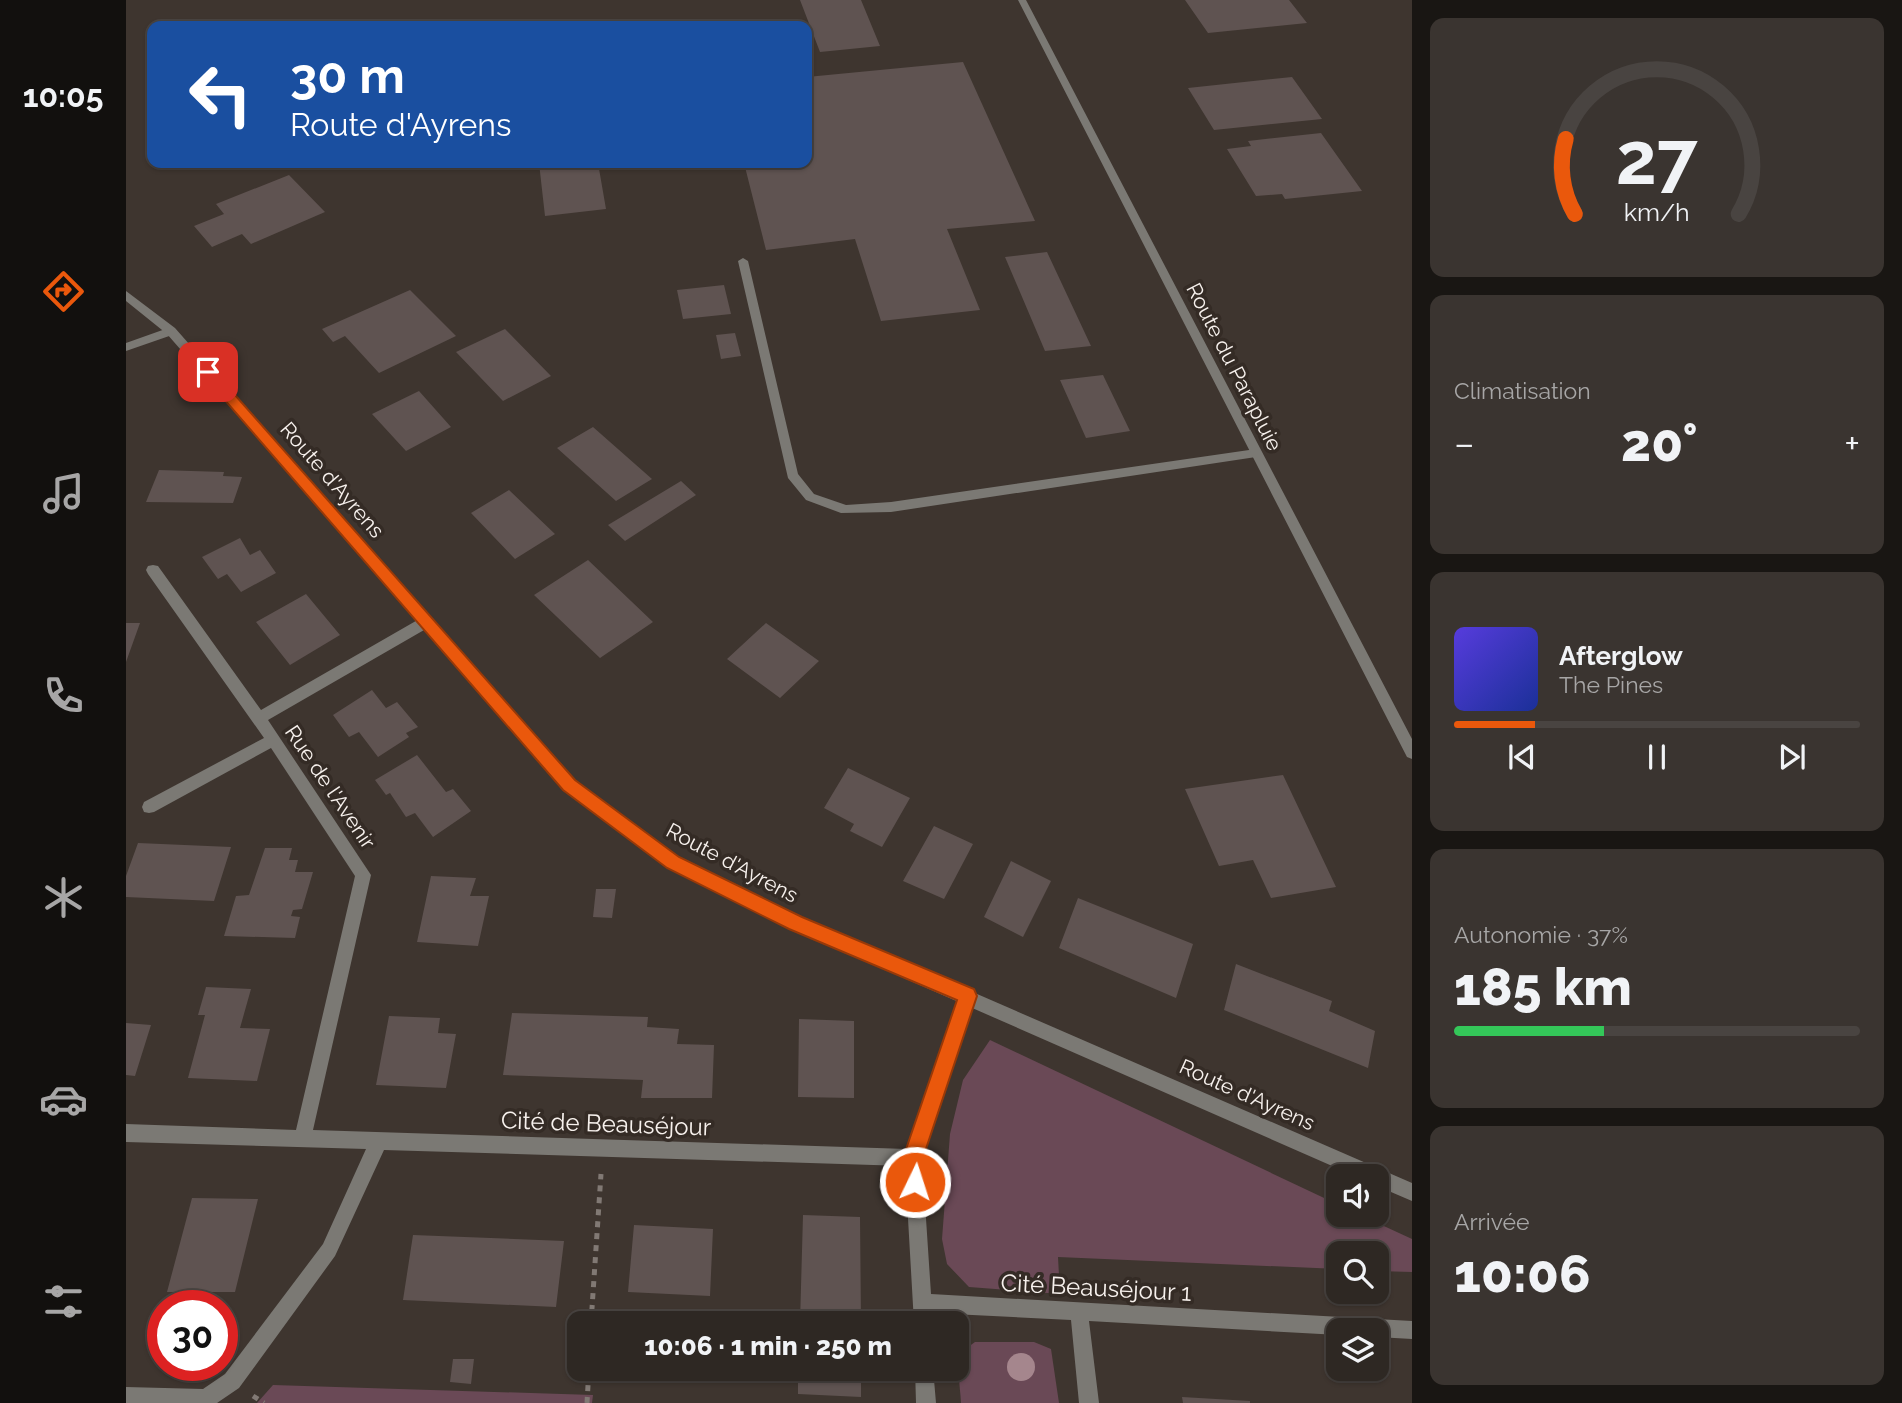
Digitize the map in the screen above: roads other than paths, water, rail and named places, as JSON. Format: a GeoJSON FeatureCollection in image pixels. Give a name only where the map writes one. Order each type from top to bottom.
{"type":"FeatureCollection","features":[{"type":"Feature","properties":{"kind":"street","name":"Route du Parapluie"},"geometry":{"type":"LineString","coordinates":[[1022,0],[1412,753]]}},
{"type":"Feature","properties":{"kind":"street"},"geometry":{"type":"LineString","coordinates":[[743,261],[792,475],[810,497],[845,510],[891,507],[1256,453]]}},
{"type":"Feature","properties":{"kind":"street","name":"Route d'Ayrens"},"geometry":{"type":"LineString","coordinates":[[126,295],[171,331],[569,785],[673,862],[796,923],[1349,1164]]}},
{"type":"Feature","properties":{"kind":"street"},"geometry":{"type":"LineString","coordinates":[[126,347],[171,331]]}},
{"type":"Feature","properties":{"kind":"street","name":"Rue de l'Avenir"},"geometry":{"type":"LineString","coordinates":[[153,570],[259,718],[363,875],[303,1138]]}},
{"type":"Feature","properties":{"kind":"street"},"geometry":{"type":"LineString","coordinates":[[259,718],[426,622]]}},
{"type":"Feature","properties":{"kind":"street"},"geometry":{"type":"LineString","coordinates":[[149,807],[274,740]]}},
{"type":"Feature","properties":{"kind":"street"},"geometry":{"type":"LineString","coordinates":[[922,1311],[913,1158],[968,996]]}},
{"type":"Feature","properties":{"kind":"street","name":"Cité de Beauséjour"},"geometry":{"type":"LineString","coordinates":[[126,1133],[913,1158]]}},
{"type":"Feature","properties":{"kind":"street"},"geometry":{"type":"LineString","coordinates":[[126,1397],[206,1399],[232,1381],[329,1250],[379,1141]]}},
{"type":"Feature","properties":{"kind":"street","name":"Route d'Ayrens"},"geometry":{"type":"LineString","coordinates":[[1389,1182],[1412,1192]]}},
{"type":"Feature","properties":{"kind":"street","name":"Cité Beauséjour 1"},"geometry":{"type":"LineString","coordinates":[[922,1303],[1412,1330]]}},
{"type":"Feature","properties":{"kind":"street"},"geometry":{"type":"LineString","coordinates":[[1079,1312],[1089,1403]]}},
{"type":"Feature","properties":{"kind":"street"},"geometry":{"type":"LineString","coordinates":[[925,1381],[926,1403]]}}]}
